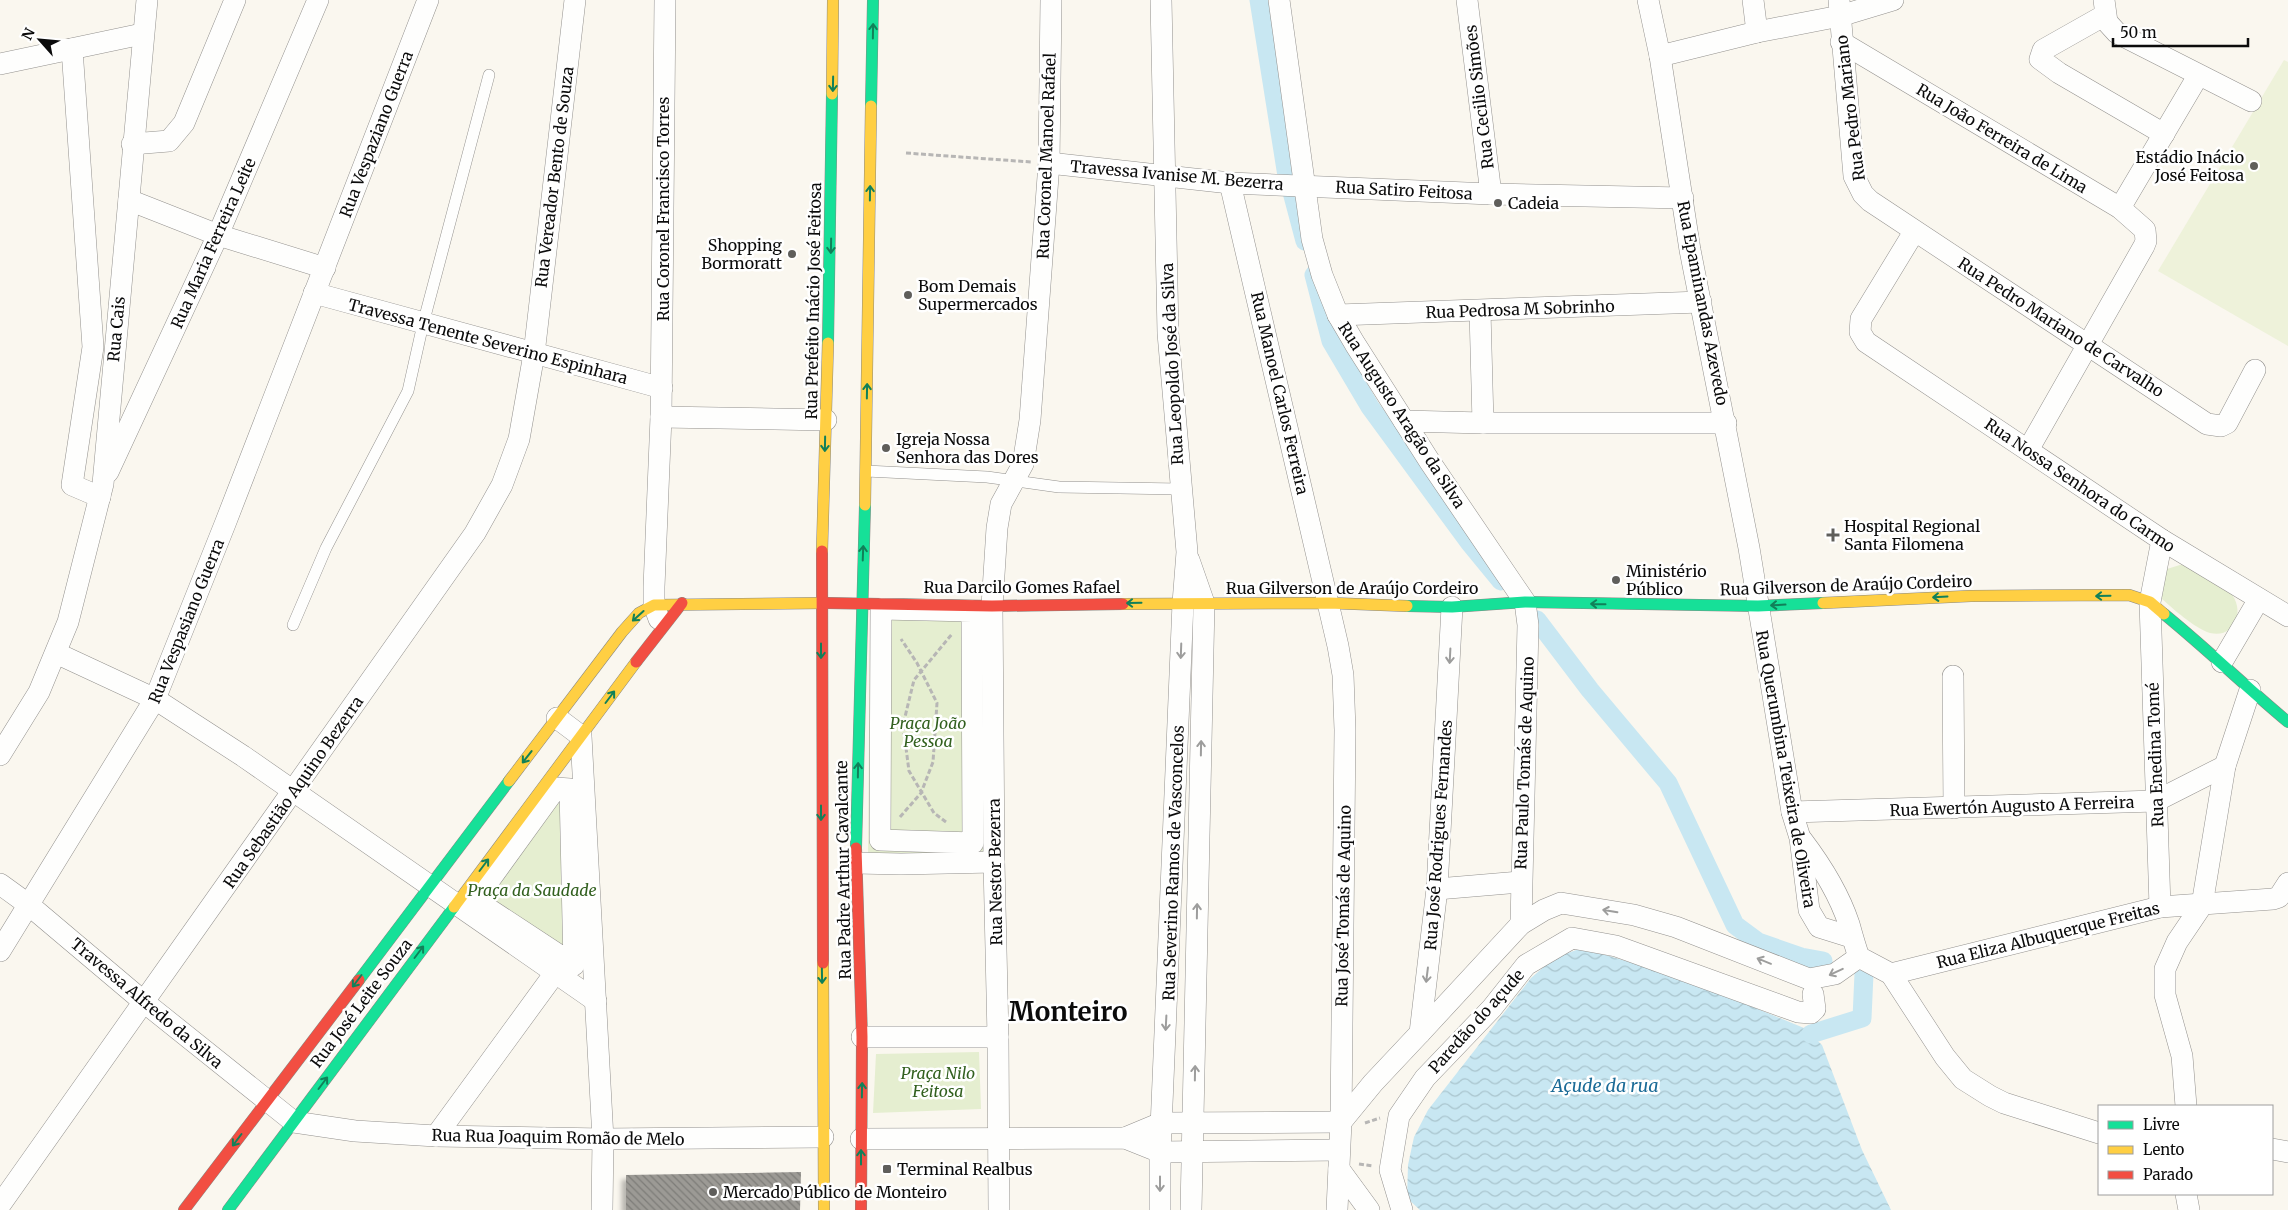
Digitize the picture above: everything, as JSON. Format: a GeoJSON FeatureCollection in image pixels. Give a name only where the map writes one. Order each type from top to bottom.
{"type":"FeatureCollection","features":[{"type":"Feature","properties":{"kind":"main road","name":"Rua Prefeito Inácio José Feitosa"},"geometry":{"type":"LineString","coordinates":[[821,602],[826,420],[835,278],[838,65],[833,0]]}},
{"type":"Feature","properties":{"kind":"main road"},"geometry":{"type":"LineString","coordinates":[[872,605],[866,471],[864,278],[868,64],[873,0]]}},
{"type":"Feature","properties":{"kind":"main road","name":"Rua Gilverson de Araújo Cordeiro"},"geometry":{"type":"LineString","coordinates":[[1183,602],[1329,603],[1452,607],[1525,602],[1758,606],[1971,596],[2129,596],[2150,602]]}},
{"type":"Feature","properties":{"kind":"main road","name":"Rua Darcilo Gomes Rafael"},"geometry":{"type":"LineString","coordinates":[[654,604],[821,602],[872,605],[992,606],[1183,602]]}},
{"type":"Feature","properties":{"kind":"main road","name":"Rua Padre Arthur Cavalcante"},"geometry":{"type":"LineString","coordinates":[[821,602],[824,1210]]}},
{"type":"Feature","properties":{"kind":"main road"},"geometry":{"type":"LineString","coordinates":[[2150,602],[2222,662],[2250,690],[2288,722]]}},
{"type":"Feature","properties":{"kind":"main road","name":"Rua José Leite Souza"},"geometry":{"type":"LineString","coordinates":[[294,1122],[662,627],[682,603]]}},
{"type":"Feature","properties":{"kind":"main road","name":"Rua José Leite Souza"},"geometry":{"type":"LineString","coordinates":[[266,1101],[622,632],[639,613],[654,604]]}},
{"type":"Feature","properties":{"kind":"main road","name":"Rua Padre Arthur Cavalcante"},"geometry":{"type":"LineString","coordinates":[[861,1210],[862,1037],[856,863],[872,605]]}},
{"type":"Feature","properties":{"kind":"main road"},"geometry":{"type":"LineString","coordinates":[[184,1210],[266,1101]]}},
{"type":"Feature","properties":{"kind":"main road"},"geometry":{"type":"LineString","coordinates":[[228,1210],[294,1122]]}},
{"type":"Feature","properties":{"kind":"street","name":"Rua Cais"},"geometry":{"type":"LineString","coordinates":[[0,755],[38,692],[68,622],[101,490],[129,200],[142,34],[147,0]]}},
{"type":"Feature","properties":{"kind":"street"},"geometry":{"type":"LineString","coordinates":[[132,144],[169,141],[184,124],[235,0]]}},
{"type":"Feature","properties":{"kind":"street","name":"Rua Maria Ferreira Leite"},"geometry":{"type":"LineString","coordinates":[[101,490],[218,235],[318,0]]}},
{"type":"Feature","properties":{"kind":"street","name":"Rua Vespaziano Guerra"},"geometry":{"type":"LineString","coordinates":[[325,268],[428,0]]}},
{"type":"Feature","properties":{"kind":"street","name":"Rua Vereador Bento de Souza"},"geometry":{"type":"LineString","coordinates":[[534,354],[575,0]]}},
{"type":"Feature","properties":{"kind":"street","name":"Rua Coronel Francisco Torres"},"geometry":{"type":"LineString","coordinates":[[654,604],[662,388],[665,0]]}},
{"type":"Feature","properties":{"kind":"street","name":"Rua Coronel Manoel Rafael"},"geometry":{"type":"LineString","coordinates":[[992,606],[997,528],[1002,504],[1013,479],[1023,464],[1029,436],[1049,163],[1051,0]]}},
{"type":"Feature","properties":{"kind":"street","name":"Rua Leopoldo José da Silva"},"geometry":{"type":"LineString","coordinates":[[1161,0],[1168,333],[1187,552],[1183,602]]}},
{"type":"Feature","properties":{"kind":"street","name":"Rua Augusto Aragão da Silva"},"geometry":{"type":"LineString","coordinates":[[1279,0],[1312,239],[1322,275],[1338,314],[1355,344],[1525,602]]}},
{"type":"Feature","properties":{"kind":"street","name":"Rua Cecilio Simões"},"geometry":{"type":"LineString","coordinates":[[1467,0],[1491,194]]}},
{"type":"Feature","properties":{"kind":"street","name":"Rua Epaminandas Azevedo"},"geometry":{"type":"LineString","coordinates":[[1648,0],[1660,56],[1690,250],[1726,423],[1758,606]]}},
{"type":"Feature","properties":{"kind":"street"},"geometry":{"type":"LineString","coordinates":[[1753,0],[1757,32]]}},
{"type":"Feature","properties":{"kind":"street"},"geometry":{"type":"LineString","coordinates":[[1660,56],[1757,32],[1839,8],[1893,0]]}},
{"type":"Feature","properties":{"kind":"street","name":"Rua Pedro Mariano"},"geometry":{"type":"LineString","coordinates":[[1839,8],[1856,184],[1870,201],[1914,232]]}},
{"type":"Feature","properties":{"kind":"street"},"geometry":{"type":"LineString","coordinates":[[2164,134],[2059,73],[2040,59],[2043,50],[2105,8],[2109,26],[2117,33],[2198,76],[2251,101]]}},
{"type":"Feature","properties":{"kind":"street"},"geometry":{"type":"LineString","coordinates":[[0,64],[142,34]]}},
{"type":"Feature","properties":{"kind":"street","name":"Rua João Ferreira de Lima"},"geometry":{"type":"LineString","coordinates":[[1841,42],[2120,208],[2143,226],[2146,235],[2144,246],[2089,345]]}},
{"type":"Feature","properties":{"kind":"street"},"geometry":{"type":"LineString","coordinates":[[72,49],[93,347],[72,485],[101,490]]}},
{"type":"Feature","properties":{"kind":"street"},"geometry":{"type":"LineString","coordinates":[[2120,208],[2198,76]]}},
{"type":"Feature","properties":{"kind":"street","name":"Travessa Ivanise M. Bezerra"},"geometry":{"type":"LineString","coordinates":[[1049,163],[1230,183],[1305,186]]}},
{"type":"Feature","properties":{"kind":"street","name":"Rua Manoel Carlos Ferreira"},"geometry":{"type":"LineString","coordinates":[[1230,183],[1329,603]]}},
{"type":"Feature","properties":{"kind":"street","name":"Rua Satiro Feitosa"},"geometry":{"type":"LineString","coordinates":[[1305,186],[1491,194],[1683,198]]}},
{"type":"Feature","properties":{"kind":"street"},"geometry":{"type":"LineString","coordinates":[[129,200],[218,235],[325,268]]}},
{"type":"Feature","properties":{"kind":"street","name":"Rua Pedro Mariano de Carvalho"},"geometry":{"type":"LineString","coordinates":[[1914,232],[2207,424],[2221,426],[2227,423],[2255,370]]}},
{"type":"Feature","properties":{"kind":"street","name":"Rua Nossa Senhora do Carmo"},"geometry":{"type":"LineString","coordinates":[[1914,232],[1861,319],[1862,336],[1875,349],[2162,540],[2288,616]]}},
{"type":"Feature","properties":{"kind":"street","name":"Rua Vespasiano Guerra"},"geometry":{"type":"LineString","coordinates":[[0,951],[30,906],[155,699],[325,268]]}},
{"type":"Feature","properties":{"kind":"street","name":"Travessa Tenente Severino Espinhara"},"geometry":{"type":"LineString","coordinates":[[314,293],[662,388]]}},
{"type":"Feature","properties":{"kind":"street","name":"Rua Pedrosa M Sobrinho"},"geometry":{"type":"LineString","coordinates":[[1338,314],[1480,311],[1701,302]]}},
{"type":"Feature","properties":{"kind":"street"},"geometry":{"type":"LineString","coordinates":[[1480,311],[1483,423]]}},
{"type":"Feature","properties":{"kind":"street"},"geometry":{"type":"LineString","coordinates":[[2028,450],[2089,345]]}},
{"type":"Feature","properties":{"kind":"street","name":"Rua Sebastião Aquino Bezerra"},"geometry":{"type":"LineString","coordinates":[[0,1205],[475,533],[502,485],[519,439],[534,354]]}},
{"type":"Feature","properties":{"kind":"street"},"geometry":{"type":"LineString","coordinates":[[661,417],[826,420]]}},
{"type":"Feature","properties":{"kind":"street"},"geometry":{"type":"LineString","coordinates":[[1404,421],[1483,423],[1726,423]]}},
{"type":"Feature","properties":{"kind":"street","name":"Rua Enedina Tomé"},"geometry":{"type":"LineString","coordinates":[[2160,907],[2150,602],[2162,540]]}},
{"type":"Feature","properties":{"kind":"street","name":"Rua Leopoldo José da Silva"},"geometry":{"type":"LineString","coordinates":[[1187,552],[1204,603]]}},
{"type":"Feature","properties":{"kind":"street"},"geometry":{"type":"LineString","coordinates":[[2222,662],[2259,599]]}},
{"type":"Feature","properties":{"kind":"street","name":"Rua Severino Ramos de Vasconcelos"},"geometry":{"type":"LineString","coordinates":[[1160,1210],[1161,1123],[1183,602]]}},
{"type":"Feature","properties":{"kind":"street","name":"Rua Paulo Tomás de Aquino"},"geometry":{"type":"LineString","coordinates":[[1521,924],[1520,882],[1528,624],[1525,602]]}},
{"type":"Feature","properties":{"kind":"street","name":"Rua Severino Ramos de Vasconcelos"},"geometry":{"type":"LineString","coordinates":[[1191,1210],[1204,603]]}},
{"type":"Feature","properties":{"kind":"street","name":"Rua José Tomás de Aquino"},"geometry":{"type":"LineString","coordinates":[[1329,603],[1343,675],[1345,730],[1340,1126],[1337,1210]]}},
{"type":"Feature","properties":{"kind":"street"},"geometry":{"type":"LineString","coordinates":[[654,604],[662,627]]}},
{"type":"Feature","properties":{"kind":"street"},"geometry":{"type":"LineString","coordinates":[[872,605],[972,611],[973,843],[880,840],[872,605]]}},
{"type":"Feature","properties":{"kind":"street","name":"Rua Nestor Bezerra"},"geometry":{"type":"LineString","coordinates":[[992,606],[999,1210]]}},
{"type":"Feature","properties":{"kind":"street","name":"Rua Querumbina Teixeira de Oliveira"},"geometry":{"type":"LineString","coordinates":[[1758,606],[1792,812],[1800,838],[1811,916],[1823,929],[1851,936]]}},
{"type":"Feature","properties":{"kind":"street","name":"Rua José Rodrigues Fernandes"},"geometry":{"type":"LineString","coordinates":[[1420,1033],[1437,889],[1452,607]]}},
{"type":"Feature","properties":{"kind":"street"},"geometry":{"type":"LineString","coordinates":[[56,652],[155,699],[294,791],[596,1001]]}},
{"type":"Feature","properties":{"kind":"street"},"geometry":{"type":"LineString","coordinates":[[1953,676],[1954,808]]}},
{"type":"Feature","properties":{"kind":"street"},"geometry":{"type":"LineString","coordinates":[[2186,1105],[2182,1056],[2164,995],[2164,969],[2177,942],[2202,905],[2225,766],[2250,690]]}},
{"type":"Feature","properties":{"kind":"street"},"geometry":{"type":"LineString","coordinates":[[557,718],[581,736],[603,1139],[602,1210]]}},
{"type":"Feature","properties":{"kind":"street","name":"Rua Ewertón Augusto A Ferreira"},"geometry":{"type":"LineString","coordinates":[[1792,812],[2156,801],[2225,766]]}},
{"type":"Feature","properties":{"kind":"street"},"geometry":{"type":"LineString","coordinates":[[556,788],[570,789],[570,799],[574,965],[475,900],[556,788]]}},
{"type":"Feature","properties":{"kind":"street"},"geometry":{"type":"LineString","coordinates":[[1800,838],[1825,873],[1849,924],[1851,936],[1859,957],[1891,974],[1944,1057],[1963,1078],[2004,1103],[2098,1133]]}},
{"type":"Feature","properties":{"kind":"street"},"geometry":{"type":"LineString","coordinates":[[856,863],[994,862]]}},
{"type":"Feature","properties":{"kind":"street"},"geometry":{"type":"LineString","coordinates":[[1437,889],[1520,882]]}},
{"type":"Feature","properties":{"kind":"street","name":"Rua Eliza Albuquerque Freitas"},"geometry":{"type":"LineString","coordinates":[[1891,974],[2160,907],[2273,899],[2279,897],[2288,883]]}},
{"type":"Feature","properties":{"kind":"street","name":"Travessa Alfredo da Silva"},"geometry":{"type":"LineString","coordinates":[[0,884],[30,906],[144,1002],[294,1122]]}},
{"type":"Feature","properties":{"kind":"street"},"geometry":{"type":"LineString","coordinates":[[1125,1138],[1161,1123],[1194,1122],[1340,1126],[1373,1083],[1521,924],[1544,910],[1561,903],[1634,915],[1676,926],[1810,979],[1835,974],[1859,957]]}},
{"type":"Feature","properties":{"kind":"street","name":"Paredão do açude"},"geometry":{"type":"LineString","coordinates":[[1402,1210],[1390,1170],[1399,1116],[1425,1078],[1492,1008],[1526,965],[1572,938],[1616,946],[1798,1012],[1811,1013],[1815,1009],[1813,994]]}},
{"type":"Feature","properties":{"kind":"street"},"geometry":{"type":"LineString","coordinates":[[436,1136],[556,973]]}},
{"type":"Feature","properties":{"kind":"street"},"geometry":{"type":"LineString","coordinates":[[1168,988],[1196,989]]}},
{"type":"Feature","properties":{"kind":"street"},"geometry":{"type":"LineString","coordinates":[[862,1037],[998,1038]]}},
{"type":"Feature","properties":{"kind":"street","name":"Rua Rua Joaquim Romão de Melo"},"geometry":{"type":"LineString","coordinates":[[294,1122],[355,1131],[436,1136],[603,1139],[823,1137]]}},
{"type":"Feature","properties":{"kind":"street"},"geometry":{"type":"LineString","coordinates":[[861,1138],[1125,1138],[1160,1152],[1339,1160],[1369,1210]]}},
{"type":"Feature","properties":{"kind":"street"},"geometry":{"type":"LineString","coordinates":[[2273,1149],[2288,1152]]}},
{"type":"Feature","properties":{"kind":"street"},"geometry":{"type":"LineString","coordinates":[[2186,1195],[2189,1210]]}},
{"type":"Feature","properties":{"kind":"street"},"geometry":{"type":"LineString","coordinates":[[0,1205],[7,1210]]}},
{"type":"Feature","properties":{"kind":"lane"},"geometry":{"type":"LineString","coordinates":[[293,625],[326,548],[408,391],[423,324],[488,74]]}},
{"type":"Feature","properties":{"kind":"lane"},"geometry":{"type":"LineString","coordinates":[[866,471],[1013,479],[1059,487],[1180,488]]}},
{"type":"Feature","properties":{"kind":"path"},"geometry":{"type":"LineString","coordinates":[[906,153],[1049,163]]}},
{"type":"Feature","properties":{"kind":"path"},"geometry":{"type":"LineString","coordinates":[[872,605],[921,671],[937,703],[933,762],[921,793],[880,840]]}},
{"type":"Feature","properties":{"kind":"path"},"geometry":{"type":"LineString","coordinates":[[949,825],[934,813],[909,771],[902,725],[914,680],[953,634]]}},
{"type":"Feature","properties":{"kind":"path"},"geometry":{"type":"LineString","coordinates":[[1340,1126],[1378,1120],[1385,1113]]}},
{"type":"Feature","properties":{"kind":"green space","name":"Estádio Inácio José Feitosa"},"geometry":{"type":"Polygon","coordinates":[[[2284,60],[2288,62],[2288,346],[2158,271],[2284,60]]]}},
{"type":"Feature","properties":{"kind":"green space"},"geometry":{"type":"Polygon","coordinates":[[[2183,564],[2230,592],[2235,599],[2237,614],[2235,622],[2226,632],[2219,634],[2210,633],[2197,627],[2160,597],[2167,569],[2183,564]]]}},
{"type":"Feature","properties":{"kind":"green space","name":"Praça João Pessoa"},"geometry":{"type":"Polygon","coordinates":[[[870,608],[987,612],[985,852],[868,858],[870,608]]]}},
{"type":"Feature","properties":{"kind":"green space","name":"Praça da Saudade"},"geometry":{"type":"Polygon","coordinates":[[[570,789],[574,965],[475,900],[570,789]]]}},
{"type":"Feature","properties":{"kind":"green space","name":"Praça Nilo Feitosa"},"geometry":{"type":"Polygon","coordinates":[[[979,1052],[981,1109],[873,1113],[876,1054],[979,1052]]]}},
{"type":"Feature","properties":{"kind":"water","name":"Açude da rua"},"geometry":{"type":"Polygon","coordinates":[[[1582,948],[1680,977],[1804,1028],[1822,1045],[1862,1150],[1891,1210],[1420,1210],[1407,1198],[1408,1165],[1414,1137],[1428,1110],[1531,978],[1554,958],[1582,948]]]}},
{"type":"Feature","properties":{"kind":"building","name":"Mercado Público de Monteiro"},"geometry":{"type":"Polygon","coordinates":[[[801,1172],[800,1210],[626,1210],[626,1175],[801,1172]]]}},
{"type":"Feature","properties":{"kind":"waterway"},"geometry":{"type":"LineString","coordinates":[[1259,0],[1287,176]]}},
{"type":"Feature","properties":{"kind":"waterway"},"geometry":{"type":"LineString","coordinates":[[1292,192],[1305,241]]}},
{"type":"Feature","properties":{"kind":"waterway"},"geometry":{"type":"LineString","coordinates":[[1314,275],[1331,341],[1370,407],[1469,542],[1501,581]]}},
{"type":"Feature","properties":{"kind":"waterway"},"geometry":{"type":"LineString","coordinates":[[1537,620],[1590,690],[1668,783],[1735,925],[1758,942],[1801,957],[1823,961]]}},
{"type":"Feature","properties":{"kind":"waterway"},"geometry":{"type":"LineString","coordinates":[[1811,1034],[1862,1018],[1864,974]]}},
{"type":"Feature","properties":{"kind":"traffic: fast"},"geometry":{"type":"LineString","coordinates":[[871,106],[873,0]]}},
{"type":"Feature","properties":{"kind":"traffic: fast"},"geometry":{"type":"LineString","coordinates":[[828,343],[832,94]]}},
{"type":"Feature","properties":{"kind":"traffic: fast"},"geometry":{"type":"LineString","coordinates":[[856,848],[865,505]]}},
{"type":"Feature","properties":{"kind":"traffic: fast"},"geometry":{"type":"LineString","coordinates":[[1407,606],[1452,607],[1525,602],[1758,606],[1823,603]]}},
{"type":"Feature","properties":{"kind":"traffic: fast"},"geometry":{"type":"LineString","coordinates":[[2164,614],[2288,722]]}},
{"type":"Feature","properties":{"kind":"traffic: fast"},"geometry":{"type":"LineString","coordinates":[[359,980],[509,781]]}},
{"type":"Feature","properties":{"kind":"traffic: fast"},"geometry":{"type":"LineString","coordinates":[[228,1210],[454,907]]}},
{"type":"Feature","properties":{"kind":"traffic: slow"},"geometry":{"type":"LineString","coordinates":[[832,94],[833,0]]}},
{"type":"Feature","properties":{"kind":"traffic: slow"},"geometry":{"type":"LineString","coordinates":[[865,505],[871,106]]}},
{"type":"Feature","properties":{"kind":"traffic: slow"},"geometry":{"type":"LineString","coordinates":[[822,551],[828,343]]}},
{"type":"Feature","properties":{"kind":"traffic: slow"},"geometry":{"type":"LineString","coordinates":[[1823,603],[1971,596],[2129,595],[2150,602],[2164,614]]}},
{"type":"Feature","properties":{"kind":"traffic: slow"},"geometry":{"type":"LineString","coordinates":[[509,781],[622,632],[639,613],[654,605],[826,603]]}},
{"type":"Feature","properties":{"kind":"traffic: slow"},"geometry":{"type":"LineString","coordinates":[[1123,604],[1329,603],[1407,606]]}},
{"type":"Feature","properties":{"kind":"traffic: slow"},"geometry":{"type":"LineString","coordinates":[[454,907],[636,662]]}},
{"type":"Feature","properties":{"kind":"traffic: slow"},"geometry":{"type":"LineString","coordinates":[[823,963],[824,1210]]}},
{"type":"Feature","properties":{"kind":"traffic: jam"},"geometry":{"type":"LineString","coordinates":[[822,551],[823,963]]}},
{"type":"Feature","properties":{"kind":"traffic: jam"},"geometry":{"type":"LineString","coordinates":[[636,662],[682,603]]}},
{"type":"Feature","properties":{"kind":"traffic: jam"},"geometry":{"type":"LineString","coordinates":[[826,603],[992,606],[1123,604]]}},
{"type":"Feature","properties":{"kind":"traffic: jam"},"geometry":{"type":"LineString","coordinates":[[856,848],[862,1037],[861,1210]]}},
{"type":"Feature","properties":{"kind":"traffic: jam"},"geometry":{"type":"LineString","coordinates":[[184,1210],[359,980]]}},
{"type":"Feature","properties":{"kind":"place","name":"Estádio Inácio José Feitosa"},"geometry":{"type":"Point","coordinates":[2254,166]}},
{"type":"Feature","properties":{"kind":"place","name":"Cadeia"},"geometry":{"type":"Point","coordinates":[1498,203]}},
{"type":"Feature","properties":{"kind":"place","name":"Shopping Bormoratt"},"geometry":{"type":"Point","coordinates":[792,254]}},
{"type":"Feature","properties":{"kind":"place","name":"Bom Demais Supermercados"},"geometry":{"type":"Point","coordinates":[908,295]}},
{"type":"Feature","properties":{"kind":"place","name":"Igreja Nossa Senhora das Dores"},"geometry":{"type":"Point","coordinates":[886,448]}},
{"type":"Feature","properties":{"kind":"place","name":"Hospital Regional Santa Filomena"},"geometry":{"type":"Point","coordinates":[1833,535]}},
{"type":"Feature","properties":{"kind":"place","name":"Ministério Público"},"geometry":{"type":"Point","coordinates":[1616,580]}},
{"type":"Feature","properties":{"kind":"place","name":"Terminal Realbus"},"geometry":{"type":"Point","coordinates":[887,1169]}},
{"type":"Feature","properties":{"kind":"place","name":"Mercado Público de Monteiro"},"geometry":{"type":"Point","coordinates":[713,1192]}},
{"type":"Feature","properties":{"kind":"district","name":"Monteiro"},"geometry":{"type":"Point","coordinates":[1068,1011]}}]}
